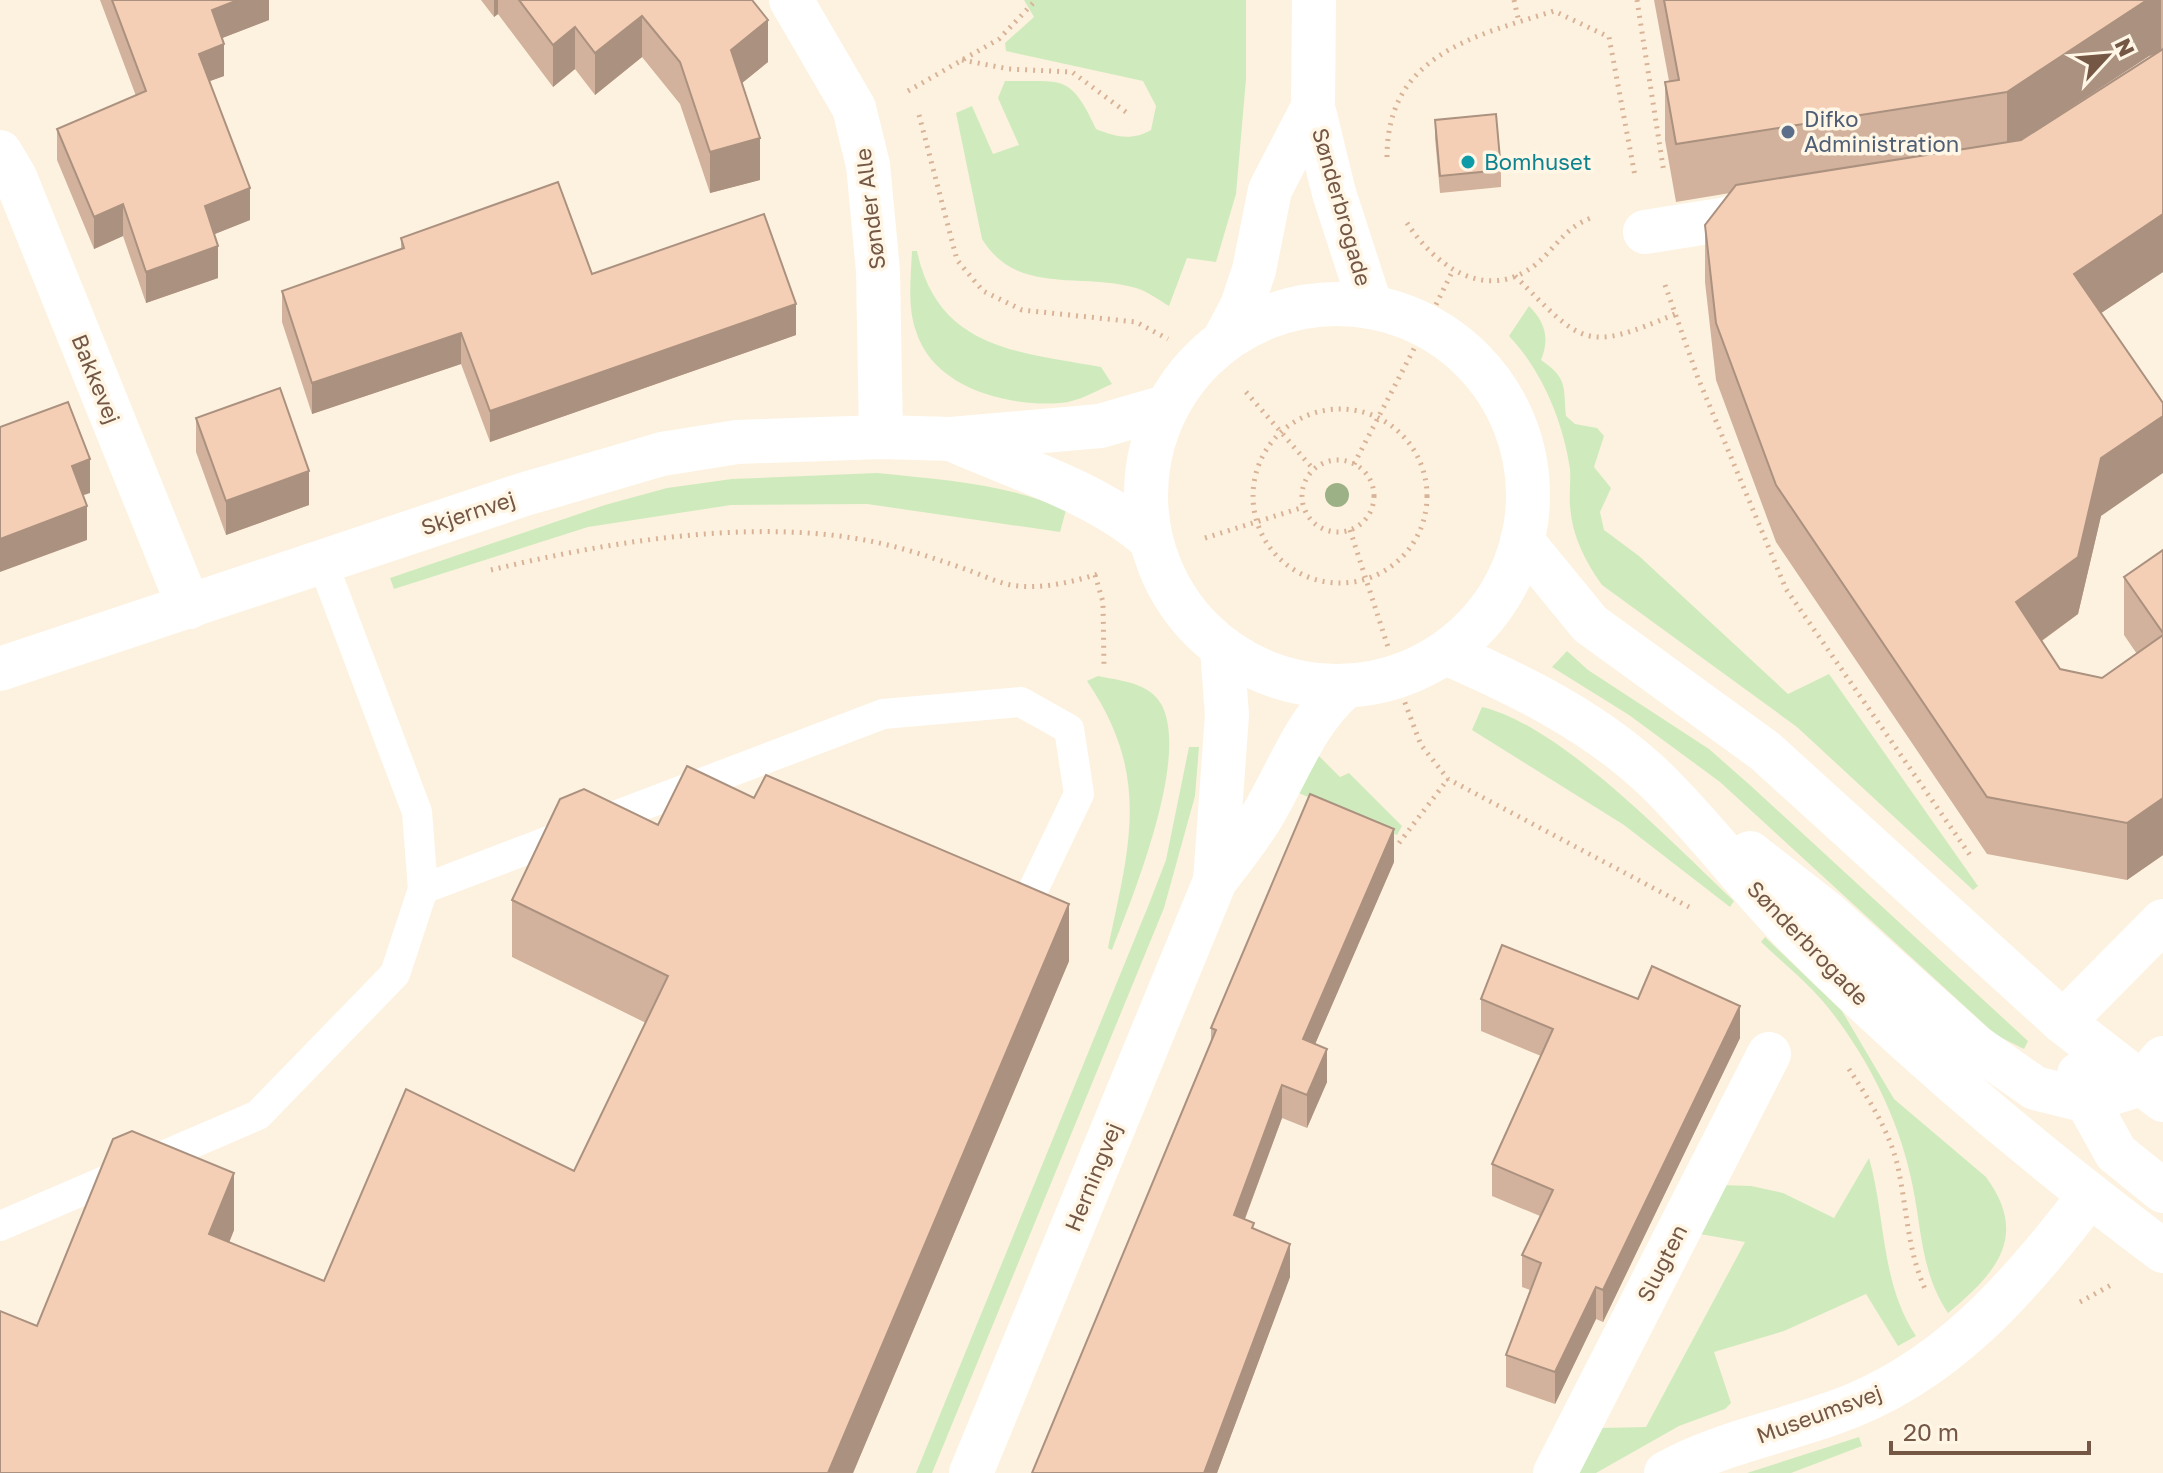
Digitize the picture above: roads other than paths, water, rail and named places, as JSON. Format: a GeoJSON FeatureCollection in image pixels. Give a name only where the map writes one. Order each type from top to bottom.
{"type":"FeatureCollection","features":[{"type":"Feature","properties":{"kind":"street","name":"Sønder Alle"},"geometry":{"type":"LineString","coordinates":[[791,0],[854,108],[868,165],[878,271],[881,437]]}},
{"type":"Feature","properties":{"kind":"street","name":"Sønderbrogade"},"geometry":{"type":"LineString","coordinates":[[1314,0],[1313,107],[1334,193],[1371,307]]}},
{"type":"Feature","properties":{"kind":"street","name":"Sønderbrogade"},"geometry":{"type":"LineString","coordinates":[[1241,322],[1270,190],[1313,107]]}},
{"type":"Feature","properties":{"kind":"street","name":"Bakkevej"},"geometry":{"type":"LineString","coordinates":[[0,152],[15,177],[189,607]]}},
{"type":"Feature","properties":{"kind":"street"},"geometry":{"type":"LineString","coordinates":[[1659,230],[1798,208]]}},
{"type":"Feature","properties":{"kind":"street"},"geometry":{"type":"LineString","coordinates":[[1313,305],[1371,307],[1404,316],[1435,330],[1485,374],[1519,436],[1527,470],[1528,505],[1522,541],[1511,573],[1494,604],[1473,630],[1446,653],[1398,677],[1332,692],[1270,675],[1208,636],[1160,569],[1136,519],[1150,454],[1166,407],[1182,381],[1241,322],[1313,305]]}},
{"type":"Feature","properties":{"kind":"street","name":"Skjernvej"},"geometry":{"type":"LineString","coordinates":[[0,669],[589,473],[662,454],[737,442],[881,437],[951,439],[1100,426],[1166,407]]}},
{"type":"Feature","properties":{"kind":"street","name":"Skjernvej"},"geometry":{"type":"LineString","coordinates":[[951,439],[1136,519]]}},
{"type":"Feature","properties":{"kind":"street"},"geometry":{"type":"LineString","coordinates":[[1522,541],[1590,624],[1765,751],[2063,1022],[2156,1081]]}},
{"type":"Feature","properties":{"kind":"street","name":"Herningvej"},"geometry":{"type":"LineString","coordinates":[[1208,636],[1227,715],[1215,881]]}},
{"type":"Feature","properties":{"kind":"street","name":"Sønderbrogade"},"geometry":{"type":"LineString","coordinates":[[1446,653],[1497,675],[1578,718],[1656,780],[1798,937],[1929,1063],[2089,1196],[2163,1251]]}},
{"type":"Feature","properties":{"kind":"street","name":"Herningvej"},"geometry":{"type":"LineString","coordinates":[[971,1473],[1215,881],[1261,817],[1305,734],[1332,692]]}},
{"type":"Feature","properties":{"kind":"street"},"geometry":{"type":"LineString","coordinates":[[1656,780],[1827,913],[1975,1046],[2035,1088],[2087,1101],[2156,1081]]}},
{"type":"Feature","properties":{"kind":"street"},"geometry":{"type":"LineString","coordinates":[[2063,1022],[2163,921]]}},
{"type":"Feature","properties":{"kind":"street"},"geometry":{"type":"LineString","coordinates":[[2063,1022],[2087,1101],[2116,1153],[2163,1191]]}},
{"type":"Feature","properties":{"kind":"street","name":"Slugten"},"geometry":{"type":"LineString","coordinates":[[1555,1473],[1769,1054]]}},
{"type":"Feature","properties":{"kind":"street","name":"Museumsvej"},"geometry":{"type":"LineString","coordinates":[[1666,1473],[1743,1441],[1866,1401],[1913,1377],[1957,1343],[2014,1288],[2089,1196]]}},
{"type":"Feature","properties":{"kind":"lane"},"geometry":{"type":"LineString","coordinates":[[0,1226],[258,1115],[395,974],[423,889],[417,812],[322,561]]}},
{"type":"Feature","properties":{"kind":"lane"},"geometry":{"type":"LineString","coordinates":[[423,889],[883,714],[1021,702],[1069,729],[1079,794],[1020,917]]}},
{"type":"Feature","properties":{"kind":"place","name":"Difko Administration"},"geometry":{"type":"Point","coordinates":[1788,132]}},
{"type":"Feature","properties":{"kind":"place","name":"Bomhuset"},"geometry":{"type":"Point","coordinates":[1468,162]}}]}
